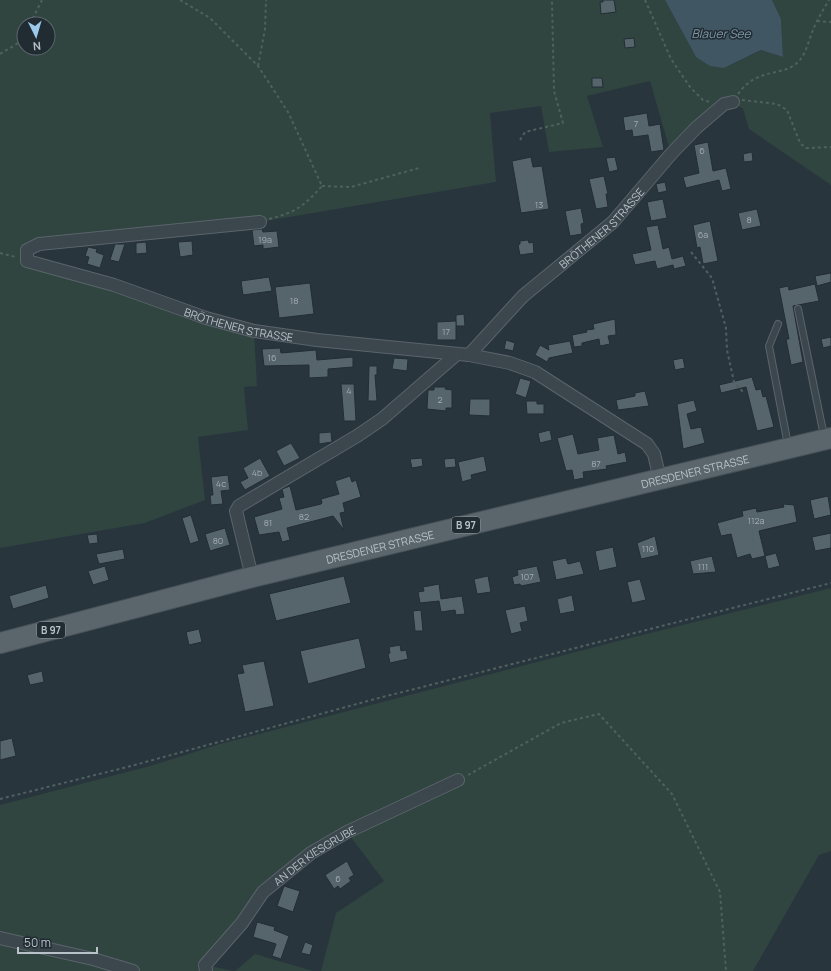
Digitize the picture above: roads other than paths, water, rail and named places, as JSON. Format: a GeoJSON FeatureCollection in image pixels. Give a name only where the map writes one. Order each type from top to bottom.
{"type":"FeatureCollection","features":[{"type":"Feature","properties":{"kind":"main road","name":"DRESDENER STRASSE"},"geometry":{"type":"LineString","coordinates":[[0,643],[252,576],[828,439]]}},
{"type":"Feature","properties":{"kind":"street","name":"BRÖTHENER STRASSE"},"geometry":{"type":"LineString","coordinates":[[252,576],[236,511],[238,506],[376,423],[463,355],[523,296],[613,222],[671,154],[696,128],[729,103]]}},
{"type":"Feature","properties":{"kind":"street","name":"BRÖTHENER STRASSE"},"geometry":{"type":"LineString","coordinates":[[260,222],[39,244],[27,250],[27,261],[114,285],[206,318],[254,331],[317,340],[463,355],[510,363],[535,372],[647,444],[654,454],[660,479]]}},
{"type":"Feature","properties":{"kind":"street","name":"AN DER KIESGRUBE"},"geometry":{"type":"LineString","coordinates":[[206,971],[205,965],[242,923],[263,892],[311,853],[347,832],[458,780]]}},
{"type":"Feature","properties":{"kind":"street"},"geometry":{"type":"LineString","coordinates":[[0,938],[92,959],[133,971]]}},
{"type":"Feature","properties":{"kind":"lane"},"geometry":{"type":"LineString","coordinates":[[798,309],[828,439]]}},
{"type":"Feature","properties":{"kind":"lane"},"geometry":{"type":"LineString","coordinates":[[778,324],[769,346],[789,448]]}},
{"type":"Feature","properties":{"kind":"water","name":"Blauer See"},"geometry":{"type":"Polygon","coordinates":[[[665,0],[772,0],[781,19],[783,57],[761,50],[724,68],[710,66],[696,57],[665,0]]]}}]}
